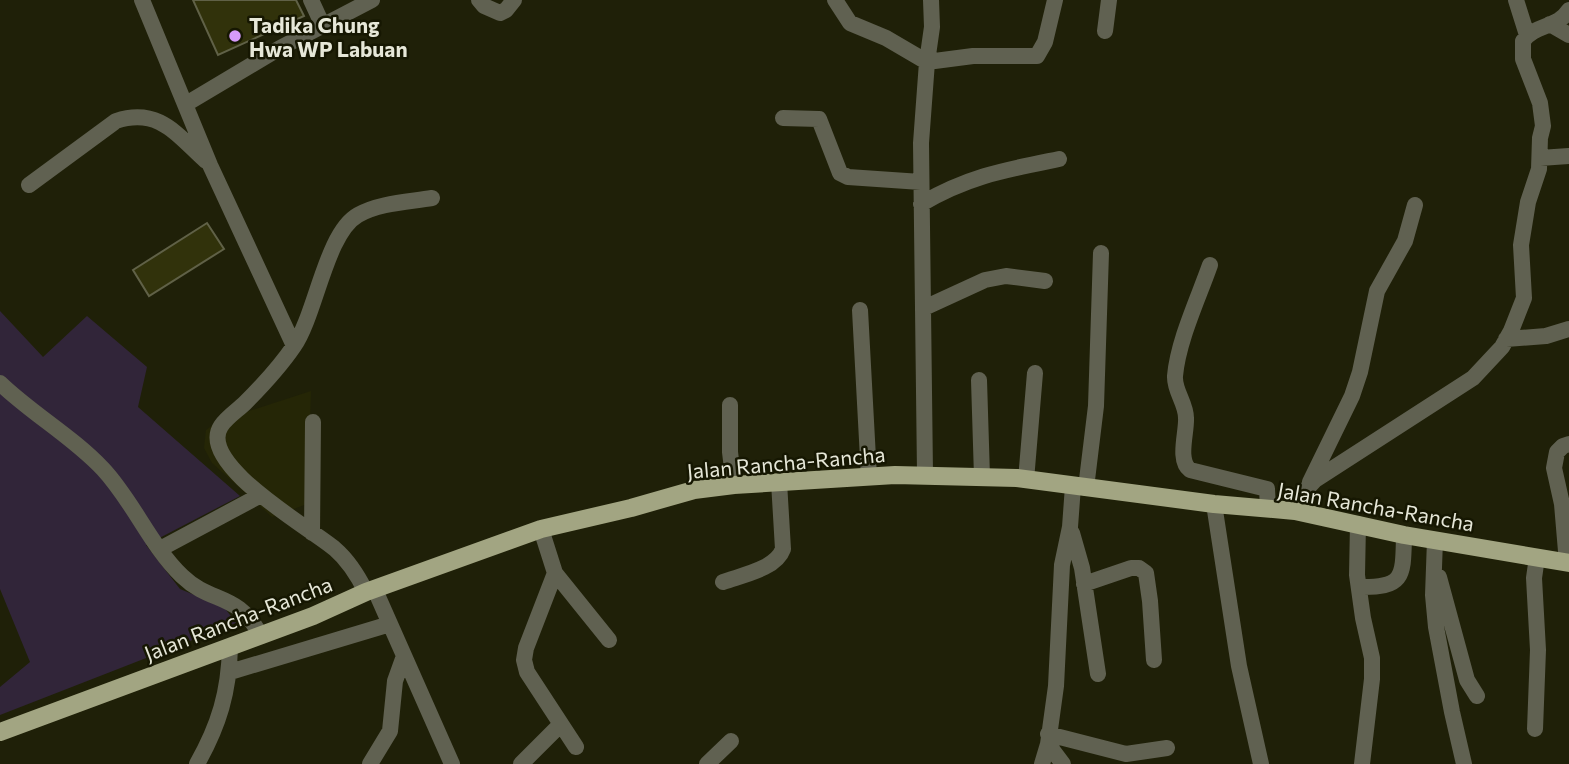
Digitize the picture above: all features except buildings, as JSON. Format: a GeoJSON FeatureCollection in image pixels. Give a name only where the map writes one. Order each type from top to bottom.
{"type":"FeatureCollection","features":[{"type":"Feature","properties":{"kind":"main road","name":"Jalan Rancha-Rancha"},"geometry":{"type":"LineString","coordinates":[[0,732],[261,636],[370,591],[541,528],[631,508],[694,490],[734,485],[925,474],[1026,480],[1214,504],[1295,510],[1404,535],[1568,563]]}},
{"type":"Feature","properties":{"kind":"street"},"geometry":{"type":"LineString","coordinates":[[142,0],[211,166],[294,346]]}},
{"type":"Feature","properties":{"kind":"street"},"geometry":{"type":"LineString","coordinates":[[312,0],[323,26]]}},
{"type":"Feature","properties":{"kind":"street"},"geometry":{"type":"LineString","coordinates":[[186,104],[280,48],[372,0]]}},
{"type":"Feature","properties":{"kind":"street"},"geometry":{"type":"LineString","coordinates":[[479,0],[484,6],[500,13],[514,0]]}},
{"type":"Feature","properties":{"kind":"street"},"geometry":{"type":"LineString","coordinates":[[835,0],[850,23],[886,38],[927,62],[973,56],[1037,56],[1045,42],[1055,0]]}},
{"type":"Feature","properties":{"kind":"street"},"geometry":{"type":"LineString","coordinates":[[925,474],[920,143],[932,27],[931,0]]}},
{"type":"Feature","properties":{"kind":"street"},"geometry":{"type":"LineString","coordinates":[[1105,31],[1109,0]]}},
{"type":"Feature","properties":{"kind":"street"},"geometry":{"type":"LineString","coordinates":[[1516,0],[1527,35]]}},
{"type":"Feature","properties":{"kind":"street"},"geometry":{"type":"LineString","coordinates":[[1308,486],[1382,435],[1433,406],[1473,378],[1507,339],[1524,298],[1521,237],[1540,158],[1542,114],[1522,59],[1523,41],[1533,30],[1559,21],[1569,10]]}},
{"type":"Feature","properties":{"kind":"street"},"geometry":{"type":"LineString","coordinates":[[1550,24],[1569,35]]}},
{"type":"Feature","properties":{"kind":"street"},"geometry":{"type":"LineString","coordinates":[[29,184],[116,121],[128,117],[152,118],[164,123],[211,166]]}},
{"type":"Feature","properties":{"kind":"street"},"geometry":{"type":"LineString","coordinates":[[783,118],[819,119],[837,168],[848,177],[920,182]]}},
{"type":"Feature","properties":{"kind":"street"},"geometry":{"type":"LineString","coordinates":[[1540,158],[1569,156]]}},
{"type":"Feature","properties":{"kind":"street"},"geometry":{"type":"LineString","coordinates":[[921,204],[949,187],[974,178],[1059,159]]}},
{"type":"Feature","properties":{"kind":"street"},"geometry":{"type":"LineString","coordinates":[[432,198],[381,207],[355,217],[348,223],[337,238],[307,324],[294,346],[272,376],[220,427],[218,439],[221,452],[230,465],[261,495],[335,548],[370,591],[390,624],[452,764]]}},
{"type":"Feature","properties":{"kind":"street"},"geometry":{"type":"LineString","coordinates":[[1295,510],[1352,396],[1360,372],[1377,291],[1405,241],[1415,205]]}},
{"type":"Feature","properties":{"kind":"street"},"geometry":{"type":"LineString","coordinates":[[1042,764],[1059,656],[1062,565],[1096,406],[1101,253]]}},
{"type":"Feature","properties":{"kind":"street"},"geometry":{"type":"LineString","coordinates":[[1210,265],[1180,349],[1175,376],[1177,392],[1185,409],[1185,464],[1190,470],[1267,489],[1268,509]]}},
{"type":"Feature","properties":{"kind":"street"},"geometry":{"type":"LineString","coordinates":[[923,308],[985,280],[1006,276],[1045,281]]}},
{"type":"Feature","properties":{"kind":"street"},"geometry":{"type":"LineString","coordinates":[[860,310],[869,477]]}},
{"type":"Feature","properties":{"kind":"street"},"geometry":{"type":"LineString","coordinates":[[1507,339],[1546,336],[1569,329]]}},
{"type":"Feature","properties":{"kind":"street"},"geometry":{"type":"LineString","coordinates":[[1026,480],[1035,373]]}},
{"type":"Feature","properties":{"kind":"street"},"geometry":{"type":"LineString","coordinates":[[979,380],[982,477]]}},
{"type":"Feature","properties":{"kind":"street"},"geometry":{"type":"LineString","coordinates":[[0,383],[105,471],[174,568],[189,583],[240,607],[261,636]]}},
{"type":"Feature","properties":{"kind":"street"},"geometry":{"type":"LineString","coordinates":[[730,405],[730,452],[734,485]]}},
{"type":"Feature","properties":{"kind":"street"},"geometry":{"type":"LineString","coordinates":[[312,533],[313,422]]}},
{"type":"Feature","properties":{"kind":"street"},"geometry":{"type":"LineString","coordinates":[[1568,563],[1562,505],[1554,468],[1556,452],[1569,444]]}},
{"type":"Feature","properties":{"kind":"street"},"geometry":{"type":"LineString","coordinates":[[723,582],[780,558],[783,549],[779,482]]}},
{"type":"Feature","properties":{"kind":"street"},"geometry":{"type":"LineString","coordinates":[[160,549],[261,495]]}},
{"type":"Feature","properties":{"kind":"street"},"geometry":{"type":"LineString","coordinates":[[1214,504],[1239,666],[1261,764]]}},
{"type":"Feature","properties":{"kind":"street"},"geometry":{"type":"LineString","coordinates":[[1358,524],[1359,587],[1372,657],[1362,764]]}},
{"type":"Feature","properties":{"kind":"street"},"geometry":{"type":"LineString","coordinates":[[1070,527],[1082,568],[1098,674]]}},
{"type":"Feature","properties":{"kind":"street"},"geometry":{"type":"LineString","coordinates":[[541,528],[555,573],[608,640]]}},
{"type":"Feature","properties":{"kind":"street"},"geometry":{"type":"LineString","coordinates":[[1359,587],[1382,587],[1392,583],[1403,565],[1404,535]]}},
{"type":"Feature","properties":{"kind":"street"},"geometry":{"type":"LineString","coordinates":[[1435,540],[1433,595],[1436,627],[1464,764]]}},
{"type":"Feature","properties":{"kind":"street"},"geometry":{"type":"LineString","coordinates":[[1535,729],[1538,650],[1534,578],[1537,557]]}},
{"type":"Feature","properties":{"kind":"street"},"geometry":{"type":"LineString","coordinates":[[1435,565],[1467,680],[1477,696]]}},
{"type":"Feature","properties":{"kind":"street"},"geometry":{"type":"LineString","coordinates":[[1084,584],[1131,568],[1139,568],[1146,573],[1154,660]]}},
{"type":"Feature","properties":{"kind":"street"},"geometry":{"type":"LineString","coordinates":[[555,573],[526,648],[524,660],[527,672],[576,747]]}},
{"type":"Feature","properties":{"kind":"street"},"geometry":{"type":"LineString","coordinates":[[230,672],[390,624]]}},
{"type":"Feature","properties":{"kind":"street"},"geometry":{"type":"LineString","coordinates":[[197,764],[222,713],[230,672],[230,647]]}},
{"type":"Feature","properties":{"kind":"street"},"geometry":{"type":"LineString","coordinates":[[369,764],[390,731],[395,681],[404,656]]}},
{"type":"Feature","properties":{"kind":"street"},"geometry":{"type":"LineString","coordinates":[[521,764],[561,724]]}},
{"type":"Feature","properties":{"kind":"street"},"geometry":{"type":"LineString","coordinates":[[1048,739],[1124,759],[1167,748]]}},
{"type":"Feature","properties":{"kind":"street"},"geometry":{"type":"LineString","coordinates":[[1048,739],[1063,764]]}},
{"type":"Feature","properties":{"kind":"street"},"geometry":{"type":"LineString","coordinates":[[707,764],[731,741]]}},
{"type":"Feature","properties":{"kind":"shaded area"},"geometry":{"type":"Polygon","coordinates":[[[0,311],[43,357],[87,316],[147,367],[138,407],[240,496],[146,545],[180,589],[224,607],[236,623],[0,715],[0,687],[30,662],[0,589],[0,311]]]}},
{"type":"Feature","properties":{"kind":"shaded area"},"geometry":{"type":"Polygon","coordinates":[[[311,391],[307,504],[272,517],[212,463],[204,448],[206,430],[218,421],[311,391]]]}},
{"type":"Feature","properties":{"kind":"place","name":"Tadika Chung Hwa WP Labuan"},"geometry":{"type":"Point","coordinates":[235,36]}}]}
